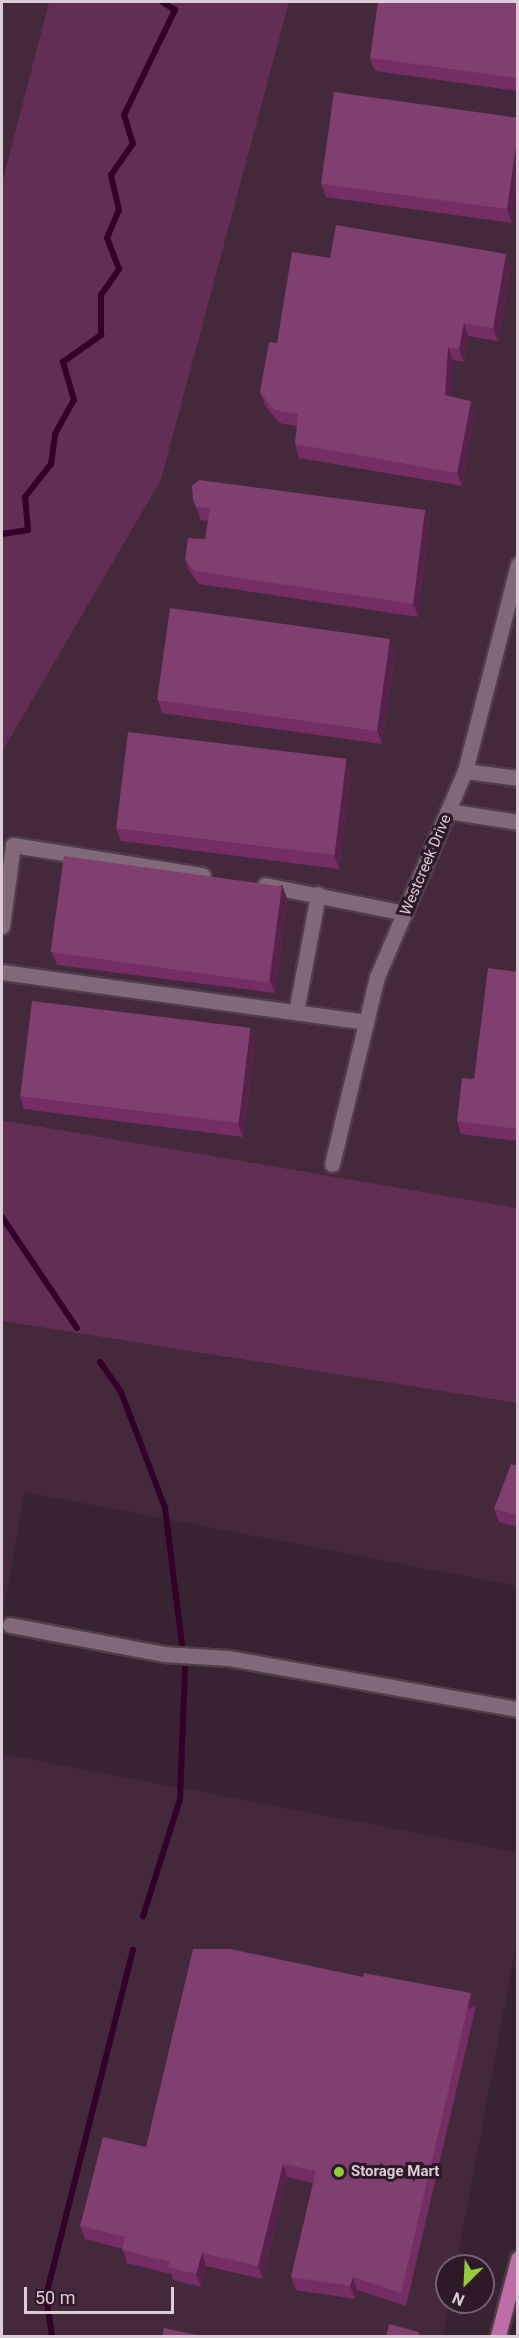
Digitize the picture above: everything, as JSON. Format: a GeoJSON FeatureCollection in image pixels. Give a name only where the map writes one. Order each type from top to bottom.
{"type":"FeatureCollection","features":[{"type":"Feature","properties":{"kind":"main road"},"geometry":{"type":"LineString","coordinates":[[498,2337],[518,2259]]}},
{"type":"Feature","properties":{"kind":"street","name":"Westcreek Drive"},"geometry":{"type":"LineString","coordinates":[[332,1164],[377,977],[465,771],[518,565]]}},
{"type":"Feature","properties":{"kind":"street"},"geometry":{"type":"LineString","coordinates":[[465,771],[518,778]]}},
{"type":"Feature","properties":{"kind":"street"},"geometry":{"type":"LineString","coordinates":[[448,811],[518,822]]}},
{"type":"Feature","properties":{"kind":"street"},"geometry":{"type":"LineString","coordinates":[[2,926],[13,845],[220,878]]}},
{"type":"Feature","properties":{"kind":"street"},"geometry":{"type":"LineString","coordinates":[[254,884],[318,894],[405,913]]}},
{"type":"Feature","properties":{"kind":"street"},"geometry":{"type":"LineString","coordinates":[[296,1012],[318,894]]}},
{"type":"Feature","properties":{"kind":"street"},"geometry":{"type":"LineString","coordinates":[[2,972],[367,1022]]}},
{"type":"Feature","properties":{"kind":"street"},"geometry":{"type":"LineString","coordinates":[[10,1625],[185,1655],[228,1658],[518,1709]]}},
{"type":"Feature","properties":{"kind":"shaded area"},"geometry":{"type":"Polygon","coordinates":[[[2,2],[49,2],[2,183],[2,2]]]}},
{"type":"Feature","properties":{"kind":"shaded area"},"geometry":{"type":"Polygon","coordinates":[[[49,2],[289,2],[161,480],[2,752],[2,183],[49,2]]]}},
{"type":"Feature","properties":{"kind":"shaded area"},"geometry":{"type":"Polygon","coordinates":[[[289,2],[517,2],[517,1208],[2,1120],[2,752],[161,480],[289,2]]]}},
{"type":"Feature","properties":{"kind":"shaded area"},"geometry":{"type":"Polygon","coordinates":[[[2,1120],[517,1208],[517,1403],[2,1321],[2,1120]]]}},
{"type":"Feature","properties":{"kind":"shaded area"},"geometry":{"type":"Polygon","coordinates":[[[2,1321],[517,1403],[517,1586],[25,1492],[2,1618],[2,1321]]]}},
{"type":"Feature","properties":{"kind":"shaded area"},"geometry":{"type":"Polygon","coordinates":[[[2,1754],[517,1852],[517,1940],[458,2254],[435,2254],[435,2314],[447,2314],[443,2336],[2,2336],[2,1754]]]}},
{"type":"Feature","properties":{"kind":"building"},"geometry":{"type":"Polygon","coordinates":[[[378,2],[518,2],[518,78],[370,58],[378,2]]]}},
{"type":"Feature","properties":{"kind":"building"},"geometry":{"type":"Polygon","coordinates":[[[334,92],[518,118],[507,209],[321,184],[334,92]]]}},
{"type":"Feature","properties":{"kind":"building"},"geometry":{"type":"Polygon","coordinates":[[[336,225],[506,254],[493,328],[464,323],[459,349],[448,347],[445,395],[471,401],[457,473],[295,444],[298,414],[274,410],[260,392],[269,342],[277,343],[292,252],[330,258],[336,225]]]}},
{"type":"Feature","properties":{"kind":"building"},"geometry":{"type":"Polygon","coordinates":[[[199,480],[425,510],[413,604],[194,571],[185,559],[188,538],[205,539],[210,508],[196,507],[192,486],[199,480]]]}},
{"type":"Feature","properties":{"kind":"building"},"geometry":{"type":"Polygon","coordinates":[[[170,608],[390,639],[377,731],[157,700],[170,608]]]}},
{"type":"Feature","properties":{"kind":"building"},"geometry":{"type":"Polygon","coordinates":[[[128,732],[346,759],[335,855],[116,828],[128,732]]]}},
{"type":"Feature","properties":{"kind":"building"},"geometry":{"type":"Polygon","coordinates":[[[64,856],[282,887],[268,983],[51,952],[64,856]]]}},
{"type":"Feature","properties":{"kind":"building"},"geometry":{"type":"Polygon","coordinates":[[[488,968],[518,972],[518,1129],[457,1121],[462,1078],[474,1079],[488,968]]]}},
{"type":"Feature","properties":{"kind":"building"},"geometry":{"type":"Polygon","coordinates":[[[32,1001],[250,1028],[239,1123],[20,1096],[32,1001]]]}},
{"type":"Feature","properties":{"kind":"building"},"geometry":{"type":"Polygon","coordinates":[[[511,1464],[518,1466],[518,1515],[494,1509],[511,1464]]]}},
{"type":"Feature","properties":{"kind":"building"},"geometry":{"type":"Polygon","coordinates":[[[193,1949],[230,1949],[363,1977],[364,1973],[471,1993],[401,2293],[353,2277],[350,2286],[291,2277],[316,2171],[283,2164],[258,2266],[202,2253],[196,2274],[168,2267],[170,2262],[122,2250],[125,2237],[80,2226],[103,2137],[146,2147],[193,1949]]]}},
{"type":"Feature","properties":{"kind":"building"},"geometry":{"type":"Polygon","coordinates":[[[389,2324],[419,2332],[418,2337],[386,2337],[389,2324]]]}},
{"type":"Feature","properties":{"kind":"building"},"geometry":{"type":"Polygon","coordinates":[[[164,2328],[206,2337],[162,2337],[164,2328]]]}},
{"type":"Feature","properties":{"kind":"waterway"},"geometry":{"type":"LineString","coordinates":[[2,534],[28,530],[25,497],[51,464],[55,434],[74,400],[63,362],[101,335],[101,295],[119,269],[107,238],[119,210],[111,175],[133,144],[124,115],[175,10],[162,2]]}},
{"type":"Feature","properties":{"kind":"waterway"},"geometry":{"type":"LineString","coordinates":[[2,1217],[77,1328]]}},
{"type":"Feature","properties":{"kind":"waterway"},"geometry":{"type":"LineString","coordinates":[[100,1362],[121,1392],[165,1508],[185,1669],[180,1799],[143,1916]]}},
{"type":"Feature","properties":{"kind":"waterway"},"geometry":{"type":"LineString","coordinates":[[52,2336],[46,2296],[133,1950]]}},
{"type":"Feature","properties":{"kind":"place","name":"Storage Mart"},"geometry":{"type":"Point","coordinates":[339,2172]}}]}
